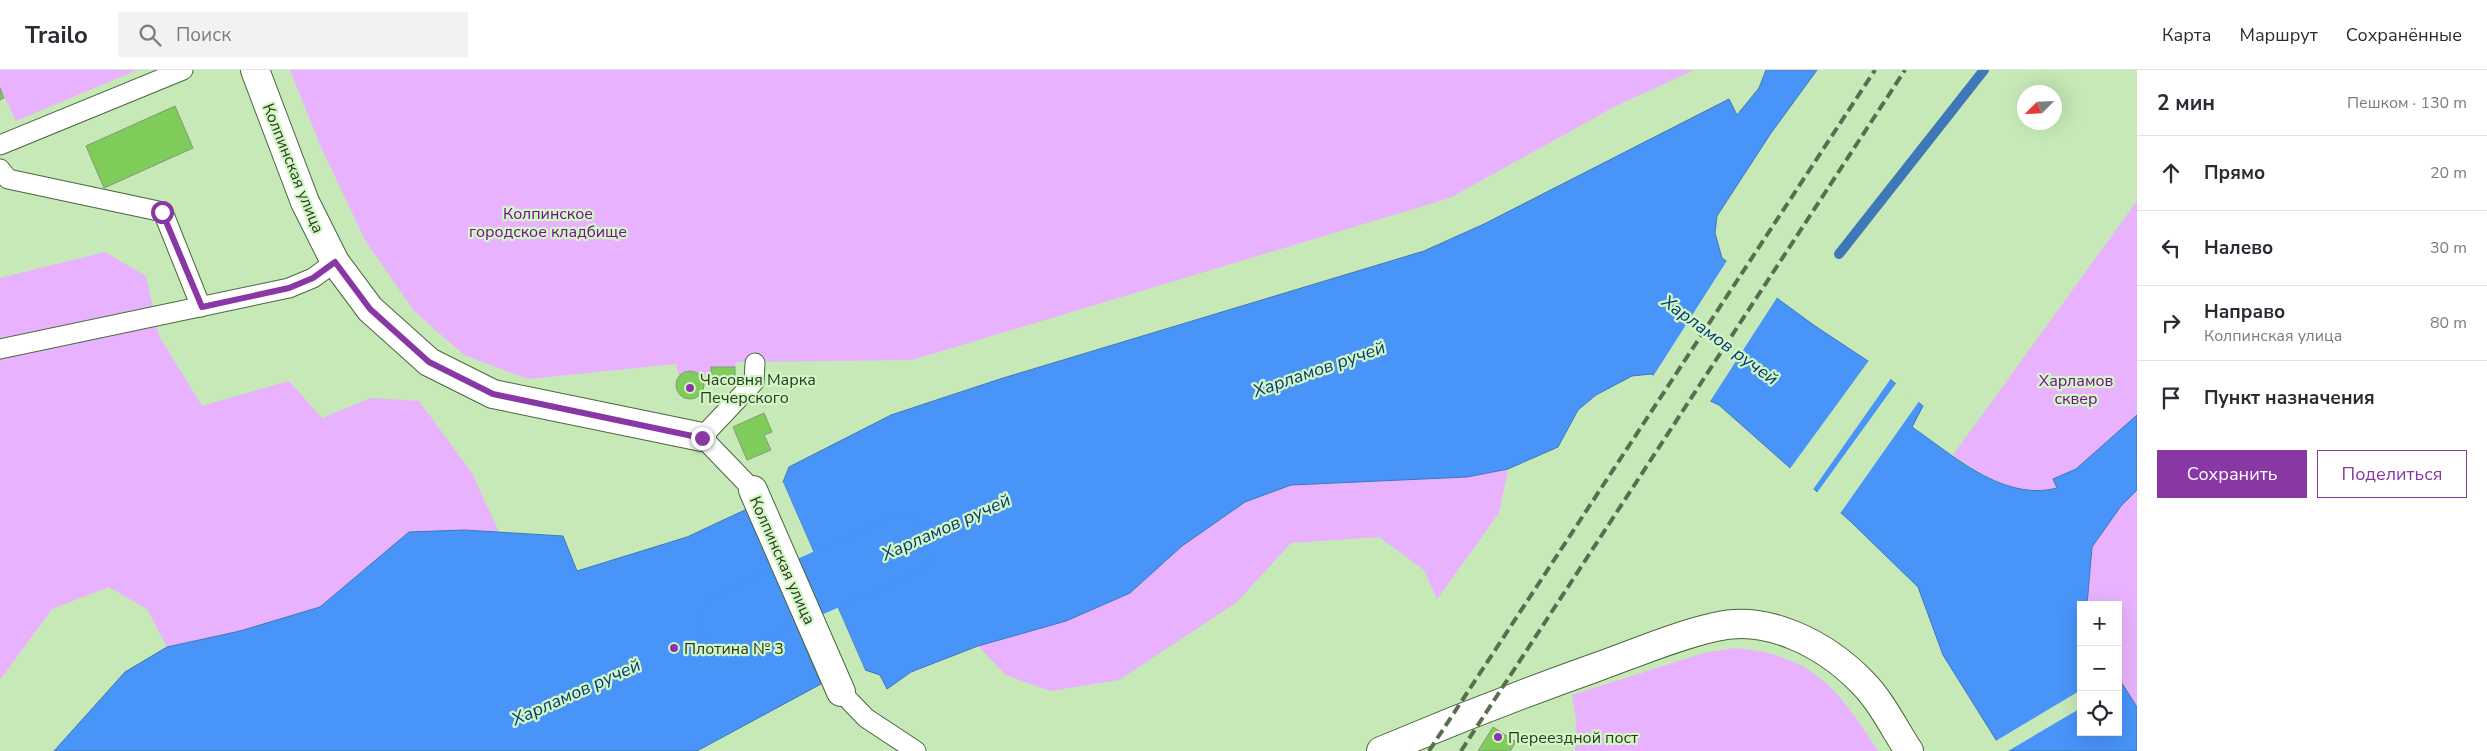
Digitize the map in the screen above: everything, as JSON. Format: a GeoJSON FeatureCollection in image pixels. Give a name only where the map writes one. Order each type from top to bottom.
{"type":"FeatureCollection","features":[{"type":"Feature","properties":{"kind":"street","name":"Колпинская улица"},"geometry":{"type":"LineString","coordinates":[[255,70],[305,202],[335,262],[370,309],[429,362],[493,394],[702,438]]}},
{"type":"Feature","properties":{"kind":"street","name":"Колпинская улица"},"geometry":{"type":"LineString","coordinates":[[753,490],[841,692]]}},
{"type":"Feature","properties":{"kind":"street"},"geometry":{"type":"LineString","coordinates":[[1381,751],[1492,705],[1717,626],[1740,624],[1764,627],[1806,641],[1845,667],[1863,683],[1909,751]]}},
{"type":"Feature","properties":{"kind":"lane"},"geometry":{"type":"LineString","coordinates":[[0,145],[183,70]]}},
{"type":"Feature","properties":{"kind":"lane"},"geometry":{"type":"LineString","coordinates":[[0,169],[8,180],[162,212],[202,307]]}},
{"type":"Feature","properties":{"kind":"lane"},"geometry":{"type":"LineString","coordinates":[[0,349],[289,288],[313,278],[335,262]]}},
{"type":"Feature","properties":{"kind":"lane"},"geometry":{"type":"LineString","coordinates":[[702,438],[754,382],[754,363]]}},
{"type":"Feature","properties":{"kind":"lane","name":"Колпинская улица"},"geometry":{"type":"LineString","coordinates":[[702,438],[753,490]]}},
{"type":"Feature","properties":{"kind":"lane","name":"Колпинская улица"},"geometry":{"type":"LineString","coordinates":[[841,692],[866,718],[916,751]]}},
{"type":"Feature","properties":{"kind":"green space"},"geometry":{"type":"Polygon","coordinates":[[[0,70],[137,70],[16,121],[0,88],[0,70]]]}},
{"type":"Feature","properties":{"kind":"green space","name":"Колпинское городское кладбище"},"geometry":{"type":"Polygon","coordinates":[[[290,70],[1694,70],[1614,107],[1450,198],[912,360],[736,362],[735,367],[711,367],[711,382],[704,381],[698,373],[688,371],[679,375],[676,364],[528,379],[464,355],[414,311],[365,240],[321,147],[290,70]]]}},
{"type":"Feature","properties":{"kind":"green space","name":"Харламов сквер"},"geometry":{"type":"Polygon","coordinates":[[[2137,201],[2137,415],[2076,469],[2053,479],[2057,488],[2028,490],[2002,484],[1989,478],[1953,455],[2137,201]]]}},
{"type":"Feature","properties":{"kind":"green space"},"geometry":{"type":"Polygon","coordinates":[[[105,252],[146,276],[159,336],[202,406],[289,381],[322,418],[371,398],[419,401],[472,473],[499,532],[464,530],[409,532],[320,607],[240,631],[167,647],[147,609],[109,587],[52,609],[0,680],[0,278],[105,252]]]}},
{"type":"Feature","properties":{"kind":"green space"},"geometry":{"type":"Polygon","coordinates":[[[1508,469],[1499,513],[1437,599],[1424,570],[1379,537],[1291,543],[1237,602],[1119,680],[1050,691],[1006,675],[978,646],[1130,593],[1182,546],[1245,502],[1291,485],[1467,477],[1508,469]]]}},
{"type":"Feature","properties":{"kind":"green space"},"geometry":{"type":"Polygon","coordinates":[[[2137,490],[2137,707],[2122,683],[2122,601],[2087,601],[2092,547],[2121,506],[2137,490]]]}},
{"type":"Feature","properties":{"kind":"green space"},"geometry":{"type":"Polygon","coordinates":[[[1734,648],[1784,658],[1804,667],[1821,678],[1850,710],[1878,751],[1575,751],[1576,721],[1572,695],[1704,653],[1734,648]]]}},
{"type":"Feature","properties":{"kind":"water"},"geometry":{"type":"Polygon","coordinates":[[[1766,70],[1817,70],[1771,133],[1717,216],[1715,233],[1722,258],[1815,326],[1868,361],[1923,406],[1912,427],[1980,473],[1998,482],[2017,488],[2037,491],[2057,488],[2053,479],[2076,469],[2137,415],[2137,490],[2121,506],[2092,547],[2087,601],[2077,601],[2077,736],[2122,736],[2122,683],[2137,707],[2137,751],[2003,751],[1943,655],[1918,587],[1850,521],[1719,405],[1651,374],[1632,376],[1596,395],[1578,410],[1558,447],[1508,469],[1467,477],[1291,485],[1245,502],[1182,546],[1130,593],[1066,621],[978,646],[911,672],[887,689],[880,675],[865,670],[783,482],[789,467],[891,415],[1000,379],[1424,251],[1484,224],[1729,99],[1737,115],[1759,88],[1766,70]]]}},
{"type":"Feature","properties":{"kind":"water"},"geometry":{"type":"Polygon","coordinates":[[[747,509],[821,684],[697,751],[54,751],[125,672],[167,647],[240,631],[320,607],[409,532],[464,530],[563,536],[577,571],[687,537],[747,509]]]}},
{"type":"Feature","properties":{"kind":"pier"},"geometry":{"type":"Polygon","coordinates":[[[1728,259],[1778,296],[1709,403],[1652,378],[1728,259]]]}},
{"type":"Feature","properties":{"kind":"pier"},"geometry":{"type":"Polygon","coordinates":[[[1870,359],[1892,377],[1812,491],[1789,470],[1870,359]]]}},
{"type":"Feature","properties":{"kind":"pier"},"geometry":{"type":"Polygon","coordinates":[[[1897,382],[1920,400],[1839,515],[1816,494],[1897,382]]]}},
{"type":"Feature","properties":{"kind":"pier"},"geometry":{"type":"Polygon","coordinates":[[[783,482],[865,670],[862,671],[781,483],[783,482]]]}},
{"type":"Feature","properties":{"kind":"pier"},"geometry":{"type":"Polygon","coordinates":[[[2077,692],[2077,710],[2008,751],[2000,751],[1994,742],[2077,692]]]}},
{"type":"Feature","properties":{"kind":"building"},"geometry":{"type":"Polygon","coordinates":[[[0,88],[4,98],[0,100],[0,88]]]}},
{"type":"Feature","properties":{"kind":"building"},"geometry":{"type":"Polygon","coordinates":[[[175,106],[193,148],[104,188],[86,146],[175,106]]]}},
{"type":"Feature","properties":{"kind":"building"},"geometry":{"type":"Polygon","coordinates":[[[711,367],[735,367],[735,382],[711,382],[711,367]]]}},
{"type":"Feature","properties":{"kind":"building","name":"Часовня Марка Печерского"},"geometry":{"type":"Polygon","coordinates":[[[690,371],[700,375],[704,385],[700,395],[690,399],[680,395],[676,385],[680,375],[690,371]]]}},
{"type":"Feature","properties":{"kind":"building"},"geometry":{"type":"Polygon","coordinates":[[[764,413],[772,432],[764,435],[771,450],[747,460],[733,427],[764,413]]]}},
{"type":"Feature","properties":{"kind":"building","name":"Переездной пост"},"geometry":{"type":"Polygon","coordinates":[[[1493,727],[1516,742],[1510,751],[1478,751],[1493,727]]]}},
{"type":"Feature","properties":{"kind":"waterway"},"geometry":{"type":"LineString","coordinates":[[1839,254],[1984,70]]}},
{"type":"Feature","properties":{"kind":"waterway","name":"Харламов ручей"},"geometry":{"type":"LineString","coordinates":[[732,621],[902,546]]}},
{"type":"Feature","properties":{"kind":"railway"},"geometry":{"type":"LineString","coordinates":[[1429,751],[1875,70]]}},
{"type":"Feature","properties":{"kind":"railway"},"geometry":{"type":"LineString","coordinates":[[1461,751],[1905,70]]}},
{"type":"Feature","properties":{"kind":"place","name":"Часовня Марка Печерского"},"geometry":{"type":"Point","coordinates":[690,388]}},
{"type":"Feature","properties":{"kind":"place","name":"Плотина № 3"},"geometry":{"type":"Point","coordinates":[674,648]}},
{"type":"Feature","properties":{"kind":"place","name":"Переездной пост"},"geometry":{"type":"Point","coordinates":[1498,737]}},
{"type":"Feature","properties":{"kind":"route"},"geometry":{"type":"LineString","coordinates":[[162,212],[202,307],[289,288],[313,278],[335,262],[370,309],[429,362],[493,394],[702,438]]}}]}
